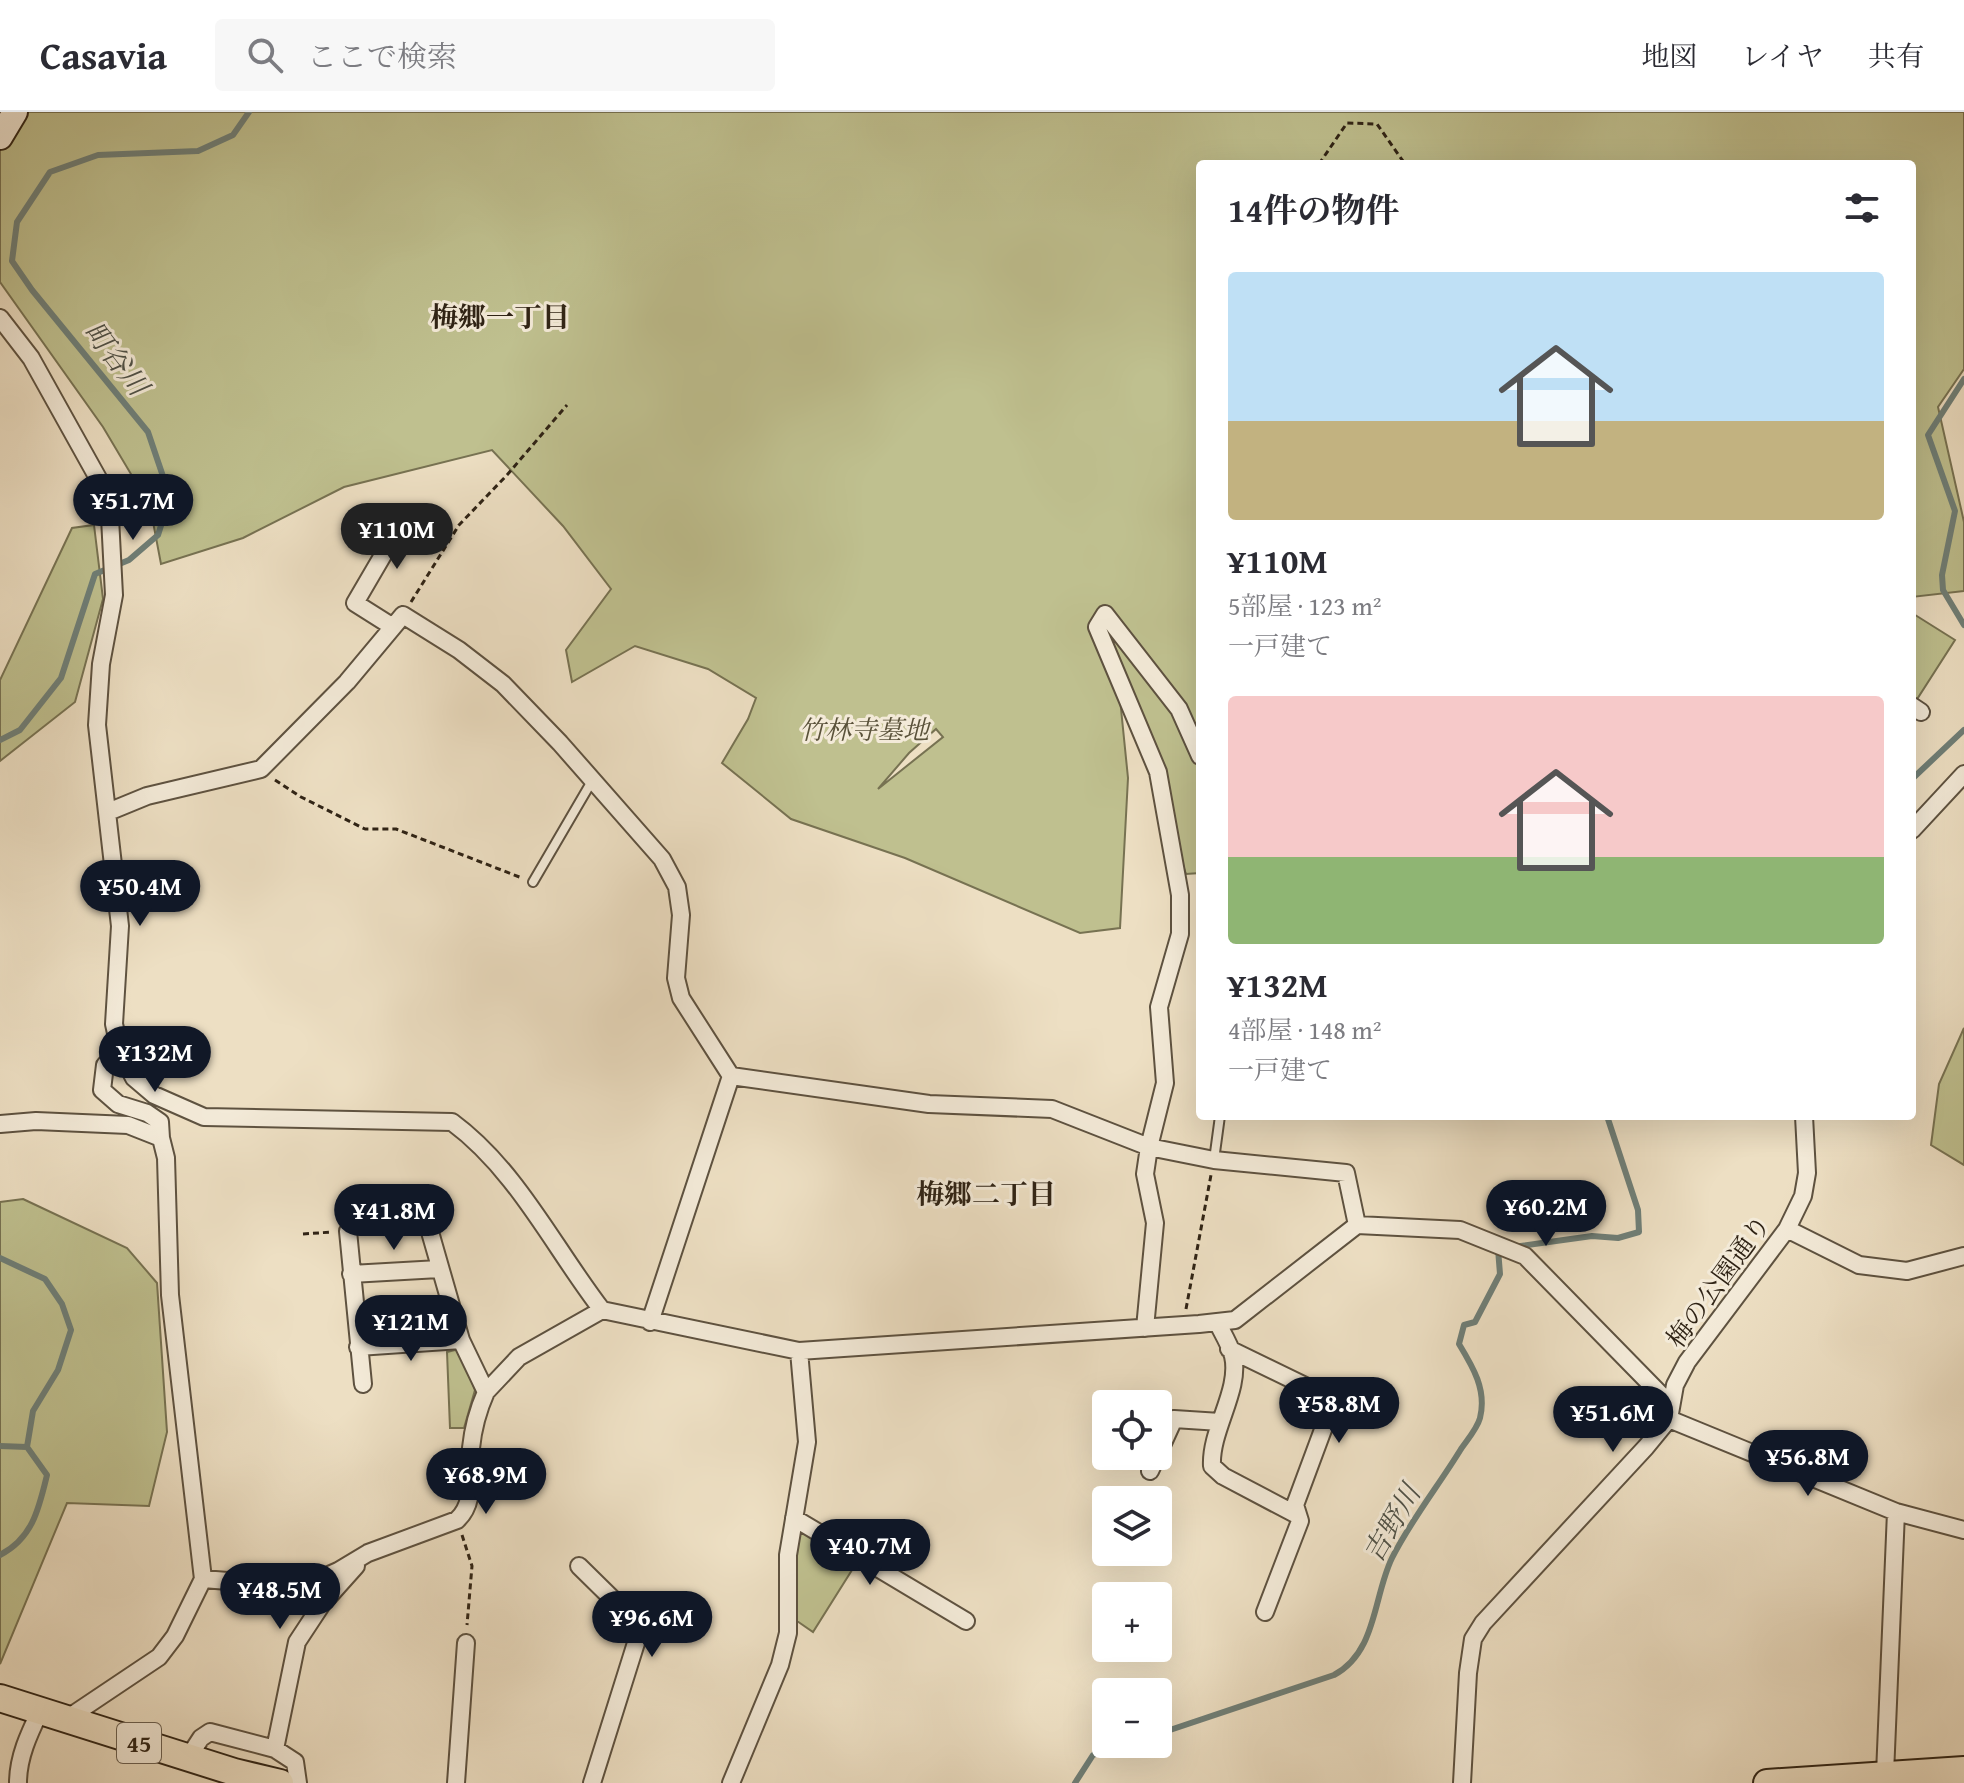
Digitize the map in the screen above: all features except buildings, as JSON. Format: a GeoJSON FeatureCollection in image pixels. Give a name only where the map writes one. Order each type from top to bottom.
{"type":"FeatureCollection","features":[{"type":"Feature","properties":{"kind":"main road"},"geometry":{"type":"LineString","coordinates":[[0,137],[15,112]]}},
{"type":"Feature","properties":{"kind":"main road","name":"45"},"geometry":{"type":"LineString","coordinates":[[0,1698],[188,1758],[278,1783]]}},
{"type":"Feature","properties":{"kind":"main road"},"geometry":{"type":"LineString","coordinates":[[1767,1783],[1884,1778],[1964,1770]]}},
{"type":"Feature","properties":{"kind":"street"},"geometry":{"type":"LineString","coordinates":[[0,318],[31,358],[109,498],[114,595],[101,664],[97,725],[120,926],[114,1024],[120,1051],[141,1086],[204,1117],[452,1122],[472,1137],[505,1173],[602,1310],[799,1351],[1235,1320],[1357,1225],[1460,1230],[1525,1256],[1669,1411],[1896,1512],[1964,1530]]}},
{"type":"Feature","properties":{"kind":"street"},"geometry":{"type":"LineString","coordinates":[[407,514],[355,603],[459,650],[503,684],[662,859],[677,887],[681,915],[676,978],[681,998],[731,1076],[929,1104],[1052,1109],[1149,1147],[1214,1160],[1346,1173],[1357,1225]]}},
{"type":"Feature","properties":{"kind":"street"},"geometry":{"type":"LineString","coordinates":[[1145,1328],[1155,1223],[1145,1174],[1165,1083],[1159,1007],[1180,934],[1180,895],[1158,772],[1097,627],[1105,614],[1179,709],[1196,747]]}},
{"type":"Feature","properties":{"kind":"street"},"geometry":{"type":"LineString","coordinates":[[108,812],[147,796],[261,769],[347,682],[398,621]]}},
{"type":"Feature","properties":{"kind":"street"},"geometry":{"type":"LineString","coordinates":[[1916,826],[1964,774]]}},
{"type":"Feature","properties":{"kind":"street"},"geometry":{"type":"LineString","coordinates":[[65,1720],[159,1657],[175,1636],[203,1579],[170,1295],[166,1158],[160,1122],[147,1113],[118,1104],[102,1090],[105,1065],[120,1051]]}},
{"type":"Feature","properties":{"kind":"street"},"geometry":{"type":"LineString","coordinates":[[650,1322],[731,1076]]}},
{"type":"Feature","properties":{"kind":"street","name":"梅の公園通り"},"geometry":{"type":"LineString","coordinates":[[1462,1783],[1473,1639],[1483,1623],[1646,1447],[1669,1411],[1675,1385],[1687,1362],[1787,1229],[1803,1196],[1807,1173],[1804,1120]]}},
{"type":"Feature","properties":{"kind":"street"},"geometry":{"type":"LineString","coordinates":[[0,1124],[36,1121],[128,1125],[161,1138]]}},
{"type":"Feature","properties":{"kind":"street"},"geometry":{"type":"LineString","coordinates":[[428,1225],[461,1340],[486,1392]]}},
{"type":"Feature","properties":{"kind":"street"},"geometry":{"type":"LineString","coordinates":[[1787,1229],[1859,1265],[1907,1271],[1964,1256]]}},
{"type":"Feature","properties":{"kind":"street"},"geometry":{"type":"LineString","coordinates":[[348,1231],[363,1384]]}},
{"type":"Feature","properties":{"kind":"street"},"geometry":{"type":"LineString","coordinates":[[351,1274],[439,1269]]}},
{"type":"Feature","properties":{"kind":"street"},"geometry":{"type":"LineString","coordinates":[[203,1579],[291,1586],[311,1583],[368,1553],[457,1520],[466,1512],[470,1501],[471,1448],[477,1415],[486,1392],[519,1357],[602,1310]]}},
{"type":"Feature","properties":{"kind":"street"},"geometry":{"type":"LineString","coordinates":[[1217,1322],[1233,1357],[1231,1386],[1211,1453],[1212,1466],[1217,1472],[1297,1515]]}},
{"type":"Feature","properties":{"kind":"street"},"geometry":{"type":"LineString","coordinates":[[358,1347],[461,1340]]}},
{"type":"Feature","properties":{"kind":"street"},"geometry":{"type":"LineString","coordinates":[[1229,1349],[1334,1400],[1295,1505],[1300,1521],[1265,1612]]}},
{"type":"Feature","properties":{"kind":"street"},"geometry":{"type":"LineString","coordinates":[[731,1783],[780,1665],[788,1633],[788,1555],[807,1442],[799,1351]]}},
{"type":"Feature","properties":{"kind":"street"},"geometry":{"type":"LineString","coordinates":[[1172,1423],[1174,1419],[1220,1422]]}},
{"type":"Feature","properties":{"kind":"street"},"geometry":{"type":"LineString","coordinates":[[1884,1778],[1896,1512]]}},
{"type":"Feature","properties":{"kind":"street"},"geometry":{"type":"LineString","coordinates":[[794,1518],[966,1621]]}},
{"type":"Feature","properties":{"kind":"street"},"geometry":{"type":"LineString","coordinates":[[275,1749],[297,1642],[322,1604],[368,1553]]}},
{"type":"Feature","properties":{"kind":"street"},"geometry":{"type":"LineString","coordinates":[[579,1566],[641,1627],[592,1783]]}},
{"type":"Feature","properties":{"kind":"street"},"geometry":{"type":"LineString","coordinates":[[456,1783],[466,1643]]}},
{"type":"Feature","properties":{"kind":"street"},"geometry":{"type":"LineString","coordinates":[[18,1783],[18,1768],[40,1711]]}},
{"type":"Feature","properties":{"kind":"street"},"geometry":{"type":"LineString","coordinates":[[188,1758],[201,1738],[210,1732],[275,1749],[295,1762],[298,1783]]}},
{"type":"Feature","properties":{"kind":"lane"},"geometry":{"type":"LineString","coordinates":[[533,882],[593,780]]}},
{"type":"Feature","properties":{"kind":"lane"},"geometry":{"type":"LineString","coordinates":[[1214,1160],[1219,1120]]}},
{"type":"Feature","properties":{"kind":"path"},"geometry":{"type":"LineString","coordinates":[[1322,160],[1347,123],[1377,124],[1402,160]]}},
{"type":"Feature","properties":{"kind":"path"},"geometry":{"type":"LineString","coordinates":[[398,621],[459,525],[567,405]]}},
{"type":"Feature","properties":{"kind":"path"},"geometry":{"type":"LineString","coordinates":[[261,769],[301,797],[365,829],[396,829],[533,882]]}},
{"type":"Feature","properties":{"kind":"path"},"geometry":{"type":"LineString","coordinates":[[1183,1325],[1214,1160]]}},
{"type":"Feature","properties":{"kind":"path"},"geometry":{"type":"LineString","coordinates":[[457,1520],[472,1566],[466,1643]]}},
{"type":"Feature","properties":{"kind":"green space","name":"竹林寺墓地"},"geometry":{"type":"Polygon","coordinates":[[[0,112],[1964,112],[1964,369],[1938,407],[1964,522],[1964,591],[1916,597],[1916,160],[1196,160],[1196,873],[1186,874],[1118,679],[1128,778],[1120,928],[1080,933],[905,858],[791,819],[722,763],[748,719],[756,698],[708,669],[635,646],[572,682],[566,650],[611,589],[563,526],[492,450],[344,487],[243,538],[161,564],[150,506],[103,427],[0,282],[0,112]],[[936,729],[909,753],[878,789],[943,737],[936,729]]]}},
{"type":"Feature","properties":{"kind":"green space"},"geometry":{"type":"Polygon","coordinates":[[[94,525],[103,599],[75,702],[0,761],[0,680],[72,528],[94,525]]]}},
{"type":"Feature","properties":{"kind":"green space"},"geometry":{"type":"Polygon","coordinates":[[[1916,616],[1955,640],[1916,701],[1916,616]]]}},
{"type":"Feature","properties":{"kind":"green space"},"geometry":{"type":"Polygon","coordinates":[[[1964,1028],[1964,1165],[1931,1145],[1939,1084],[1964,1028]]]}},
{"type":"Feature","properties":{"kind":"green space"},"geometry":{"type":"Polygon","coordinates":[[[23,1199],[127,1248],[157,1283],[167,1432],[149,1506],[67,1503],[0,1664],[0,1202],[23,1199]]]}},
{"type":"Feature","properties":{"kind":"green space"},"geometry":{"type":"Polygon","coordinates":[[[459,1349],[475,1390],[464,1428],[450,1428],[447,1352],[459,1349]]]}},
{"type":"Feature","properties":{"kind":"green space"},"geometry":{"type":"Polygon","coordinates":[[[805,1530],[857,1562],[813,1632],[797,1621],[793,1566],[798,1533],[805,1530]]]}},
{"type":"Feature","properties":{"kind":"waterway","name":"町谷川"},"geometry":{"type":"LineString","coordinates":[[0,740],[20,730],[61,678],[95,574],[129,560],[158,535],[170,497],[148,432],[12,261],[17,222],[50,172],[98,155],[198,151],[233,135],[249,112]]}},
{"type":"Feature","properties":{"kind":"waterway","name":"吉野川"},"geometry":{"type":"LineString","coordinates":[[1964,379],[1928,435],[1955,511],[1942,575],[1943,590],[1964,625]]}},
{"type":"Feature","properties":{"kind":"waterway","name":"吉野川"},"geometry":{"type":"LineString","coordinates":[[1916,775],[1964,730]]}},
{"type":"Feature","properties":{"kind":"waterway","name":"吉野川"},"geometry":{"type":"LineString","coordinates":[[1513,1247],[1592,1236],[1618,1238],[1639,1232],[1638,1210],[1608,1120]]}},
{"type":"Feature","properties":{"kind":"waterway","name":"吉野川"},"geometry":{"type":"LineString","coordinates":[[1172,1729],[1334,1675],[1359,1652],[1392,1558],[1480,1418],[1480,1388],[1459,1344],[1464,1325],[1475,1322],[1500,1274],[1498,1249]]}},
{"type":"Feature","properties":{"kind":"waterway","name":"町谷川"},"geometry":{"type":"LineString","coordinates":[[0,1258],[45,1279],[62,1304],[71,1330],[58,1370],[33,1411],[27,1447],[47,1475],[41,1499],[27,1531],[0,1555]]}},
{"type":"Feature","properties":{"kind":"waterway"},"geometry":{"type":"LineString","coordinates":[[0,1446],[27,1447]]}},
{"type":"Feature","properties":{"kind":"waterway","name":"吉野川"},"geometry":{"type":"LineString","coordinates":[[1075,1783],[1092,1757]]}},
{"type":"Feature","properties":{"kind":"district","name":"梅郷一丁目"},"geometry":{"type":"Point","coordinates":[500,316]}},
{"type":"Feature","properties":{"kind":"district","name":"梅郷二丁目"},"geometry":{"type":"Point","coordinates":[986,1193]}}]}
